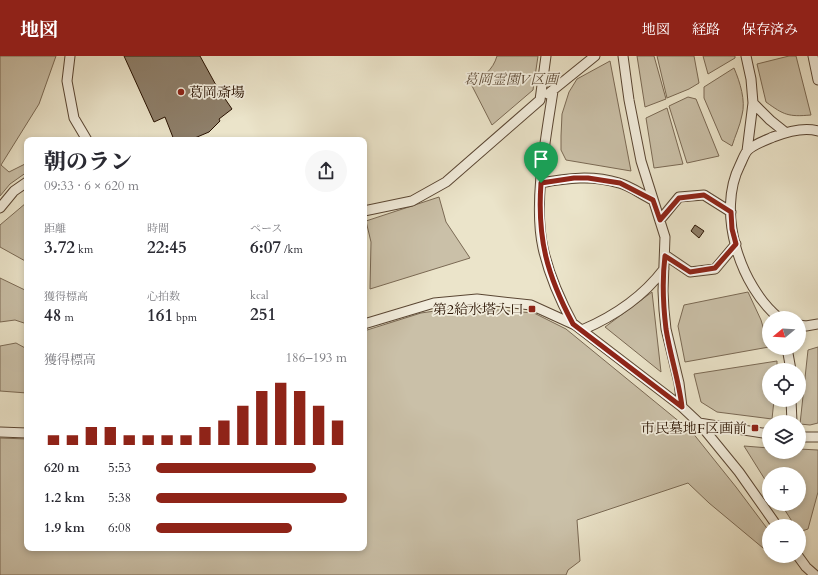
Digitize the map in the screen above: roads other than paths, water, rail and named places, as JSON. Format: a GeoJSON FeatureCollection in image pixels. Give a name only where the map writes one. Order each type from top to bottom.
{"type":"FeatureCollection","features":[{"type":"Feature","properties":{"kind":"street"},"geometry":{"type":"LineString","coordinates":[[70,56],[67,81],[74,118],[85,137]]}},
{"type":"Feature","properties":{"kind":"street"},"geometry":{"type":"LineString","coordinates":[[540,100],[546,56]]}},
{"type":"Feature","properties":{"kind":"street"},"geometry":{"type":"LineString","coordinates":[[367,210],[412,201],[446,182],[540,100],[595,56]]}},
{"type":"Feature","properties":{"kind":"street"},"geometry":{"type":"LineString","coordinates":[[623,56],[640,161],[665,237],[663,291],[666,329],[679,383],[682,407]]}},
{"type":"Feature","properties":{"kind":"street"},"geometry":{"type":"LineString","coordinates":[[746,56],[751,79],[753,103],[747,151],[736,172],[730,196],[732,229],[740,260],[752,285],[770,311]]}},
{"type":"Feature","properties":{"kind":"street"},"geometry":{"type":"LineString","coordinates":[[813,56],[818,80]]}},
{"type":"Feature","properties":{"kind":"street"},"geometry":{"type":"LineString","coordinates":[[553,91],[541,183],[539,211],[543,248],[554,283],[573,324]]}},
{"type":"Feature","properties":{"kind":"street"},"geometry":{"type":"LineString","coordinates":[[753,103],[785,132]]}},
{"type":"Feature","properties":{"kind":"street"},"geometry":{"type":"LineString","coordinates":[[747,151],[765,140],[785,132],[813,129],[818,131]]}},
{"type":"Feature","properties":{"kind":"street"},"geometry":{"type":"LineString","coordinates":[[541,183],[574,178],[595,179],[620,183],[653,200]]}},
{"type":"Feature","properties":{"kind":"street"},"geometry":{"type":"LineString","coordinates":[[0,208],[14,191],[24,184]]}},
{"type":"Feature","properties":{"kind":"street"},"geometry":{"type":"LineString","coordinates":[[660,220],[679,198],[685,197],[704,195],[731,212]]}},
{"type":"Feature","properties":{"kind":"street"},"geometry":{"type":"LineString","coordinates":[[665,256],[690,272],[715,268],[736,244]]}},
{"type":"Feature","properties":{"kind":"street"},"geometry":{"type":"LineString","coordinates":[[582,330],[612,316],[628,306],[664,269]]}},
{"type":"Feature","properties":{"kind":"street"},"geometry":{"type":"LineString","coordinates":[[367,323],[434,303],[477,299],[531,305],[573,324],[682,407],[699,423],[739,472],[772,519]]}},
{"type":"Feature","properties":{"kind":"street"},"geometry":{"type":"LineString","coordinates":[[806,326],[818,324]]}},
{"type":"Feature","properties":{"kind":"street"},"geometry":{"type":"LineString","coordinates":[[699,423],[762,433]]}},
{"type":"Feature","properties":{"kind":"street"},"geometry":{"type":"LineString","coordinates":[[0,432],[24,433]]}},
{"type":"Feature","properties":{"kind":"street"},"geometry":{"type":"LineString","coordinates":[[806,437],[818,438]]}},
{"type":"Feature","properties":{"kind":"street"},"geometry":{"type":"LineString","coordinates":[[803,563],[815,575]]}},
{"type":"Feature","properties":{"kind":"place","name":"葛岡斎場"},"geometry":{"type":"Point","coordinates":[181,92]}},
{"type":"Feature","properties":{"kind":"place","name":"第2給水塔入口"},"geometry":{"type":"Point","coordinates":[532,309]}},
{"type":"Feature","properties":{"kind":"place","name":"市民墓地F区画前"},"geometry":{"type":"Point","coordinates":[755,428]}},
{"type":"Feature","properties":{"kind":"park label","name":"葛岡霊園V区画"},"geometry":{"type":"Point","coordinates":[511,79]}}]}
